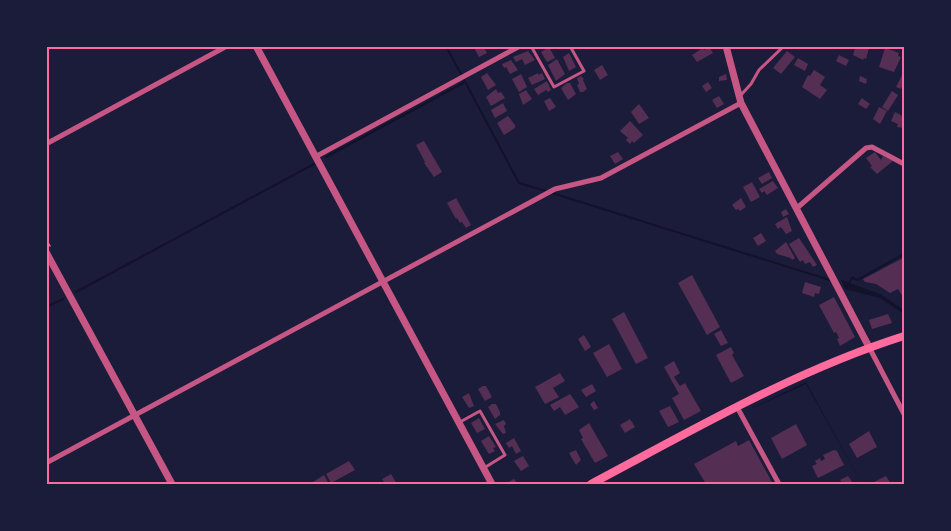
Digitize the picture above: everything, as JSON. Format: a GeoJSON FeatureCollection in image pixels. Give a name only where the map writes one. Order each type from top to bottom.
{"type":"FeatureCollection","features":[{"type":"Feature","properties":{"kind":"main road"},"geometry":{"type":"LineString","coordinates":[[591,484],[766,391],[869,347],[904,336]]}},
{"type":"Feature","properties":{"kind":"street"},"geometry":{"type":"LineString","coordinates":[[46,144],[226,46]]}},
{"type":"Feature","properties":{"kind":"street"},"geometry":{"type":"LineString","coordinates":[[256,46],[492,484]]}},
{"type":"Feature","properties":{"kind":"street"},"geometry":{"type":"LineString","coordinates":[[726,46],[740,99],[904,414]]}},
{"type":"Feature","properties":{"kind":"street"},"geometry":{"type":"LineString","coordinates":[[315,158],[515,48]]}},
{"type":"Feature","properties":{"kind":"street"},"geometry":{"type":"LineString","coordinates":[[46,464],[555,189],[601,178],[740,99]]}},
{"type":"Feature","properties":{"kind":"street"},"geometry":{"type":"LineString","coordinates":[[797,208],[866,148],[872,147],[904,164]]}},
{"type":"Feature","properties":{"kind":"street"},"geometry":{"type":"LineString","coordinates":[[46,252],[172,484]]}},
{"type":"Feature","properties":{"kind":"street"},"geometry":{"type":"LineString","coordinates":[[737,407],[779,484]]}},
{"type":"Feature","properties":{"kind":"lane"},"geometry":{"type":"LineString","coordinates":[[531,46],[554,87],[584,71],[570,46]]}},
{"type":"Feature","properties":{"kind":"lane"},"geometry":{"type":"LineString","coordinates":[[740,99],[759,70],[784,46]]}},
{"type":"Feature","properties":{"kind":"lane"},"geometry":{"type":"LineString","coordinates":[[459,423],[480,411],[505,455],[483,468]]}},
{"type":"Feature","properties":{"kind":"shaded area"},"geometry":{"type":"Polygon","coordinates":[[[904,253],[858,281],[852,279],[850,283],[880,294],[904,310],[904,314],[880,298],[845,289],[841,280],[849,282],[852,276],[857,279],[904,253]]]}},
{"type":"Feature","properties":{"kind":"shaded area"},"geometry":{"type":"Polygon","coordinates":[[[806,382],[862,484],[806,384],[746,411],[806,382]]]}},
{"type":"Feature","properties":{"kind":"building"},"geometry":{"type":"Polygon","coordinates":[[[473,46],[483,46],[487,53],[479,57],[473,46]]]}},
{"type":"Feature","properties":{"kind":"building"},"geometry":{"type":"Polygon","coordinates":[[[859,46],[869,48],[866,59],[863,60],[853,55],[855,48],[858,49],[859,46]]]}},
{"type":"Feature","properties":{"kind":"building"},"geometry":{"type":"Polygon","coordinates":[[[549,47],[555,58],[547,62],[541,52],[549,47]]]}},
{"type":"Feature","properties":{"kind":"building"},"geometry":{"type":"Polygon","coordinates":[[[709,47],[713,53],[697,62],[692,55],[709,47]]]}},
{"type":"Feature","properties":{"kind":"building"},"geometry":{"type":"Polygon","coordinates":[[[885,48],[899,53],[898,56],[901,57],[894,72],[879,67],[885,48]]]}},
{"type":"Feature","properties":{"kind":"building"},"geometry":{"type":"Polygon","coordinates":[[[528,51],[535,60],[525,65],[522,59],[516,62],[513,57],[528,51]]]}},
{"type":"Feature","properties":{"kind":"building"},"geometry":{"type":"Polygon","coordinates":[[[787,51],[795,57],[781,74],[773,68],[787,51]]]}},
{"type":"Feature","properties":{"kind":"building"},"geometry":{"type":"Polygon","coordinates":[[[569,53],[576,67],[569,71],[563,57],[569,53]]]}},
{"type":"Feature","properties":{"kind":"building"},"geometry":{"type":"Polygon","coordinates":[[[839,55],[849,60],[846,66],[836,61],[839,55]]]}},
{"type":"Feature","properties":{"kind":"building"},"geometry":{"type":"Polygon","coordinates":[[[798,58],[808,64],[805,71],[794,65],[798,58]]]}},
{"type":"Feature","properties":{"kind":"building"},"geometry":{"type":"Polygon","coordinates":[[[557,59],[565,74],[556,81],[548,65],[557,59]]]}},
{"type":"Feature","properties":{"kind":"building"},"geometry":{"type":"Polygon","coordinates":[[[511,60],[518,70],[510,74],[502,64],[511,60]]]}},
{"type":"Feature","properties":{"kind":"building"},"geometry":{"type":"Polygon","coordinates":[[[602,65],[608,75],[600,80],[594,70],[602,65]]]}},
{"type":"Feature","properties":{"kind":"building"},"geometry":{"type":"Polygon","coordinates":[[[814,70],[825,77],[820,85],[827,90],[820,99],[802,87],[808,75],[810,76],[814,70]]]}},
{"type":"Feature","properties":{"kind":"building"},"geometry":{"type":"Polygon","coordinates":[[[487,73],[496,85],[488,90],[481,77],[487,73]]]}},
{"type":"Feature","properties":{"kind":"building"},"geometry":{"type":"Polygon","coordinates":[[[538,73],[538,75],[542,73],[545,79],[532,85],[528,78],[538,73]]]}},
{"type":"Feature","properties":{"kind":"building"},"geometry":{"type":"Polygon","coordinates":[[[903,73],[904,82],[901,89],[896,87],[903,73]]]}},
{"type":"Feature","properties":{"kind":"building"},"geometry":{"type":"Polygon","coordinates":[[[521,74],[527,87],[519,92],[512,79],[521,74]]]}},
{"type":"Feature","properties":{"kind":"building"},"geometry":{"type":"Polygon","coordinates":[[[726,74],[727,80],[719,81],[719,77],[726,74]]]}},
{"type":"Feature","properties":{"kind":"building"},"geometry":{"type":"Polygon","coordinates":[[[581,76],[587,89],[583,92],[580,92],[577,85],[579,84],[577,78],[581,76]]]}},
{"type":"Feature","properties":{"kind":"building"},"geometry":{"type":"Polygon","coordinates":[[[860,76],[867,79],[866,84],[859,81],[860,76]]]}},
{"type":"Feature","properties":{"kind":"building"},"geometry":{"type":"Polygon","coordinates":[[[547,81],[551,90],[538,95],[534,89],[547,81]]]}},
{"type":"Feature","properties":{"kind":"building"},"geometry":{"type":"Polygon","coordinates":[[[708,82],[712,88],[706,92],[702,86],[708,82]]]}},
{"type":"Feature","properties":{"kind":"building"},"geometry":{"type":"Polygon","coordinates":[[[570,83],[576,94],[568,100],[561,88],[570,83]]]}},
{"type":"Feature","properties":{"kind":"building"},"geometry":{"type":"Polygon","coordinates":[[[496,89],[505,98],[491,106],[486,97],[496,89]]]}},
{"type":"Feature","properties":{"kind":"building"},"geometry":{"type":"Polygon","coordinates":[[[526,90],[532,99],[523,105],[519,94],[526,90]]]}},
{"type":"Feature","properties":{"kind":"building"},"geometry":{"type":"Polygon","coordinates":[[[892,91],[898,95],[888,111],[882,107],[892,91]]]}},
{"type":"Feature","properties":{"kind":"building"},"geometry":{"type":"Polygon","coordinates":[[[719,96],[724,104],[717,108],[712,100],[719,96]]]}},
{"type":"Feature","properties":{"kind":"building"},"geometry":{"type":"Polygon","coordinates":[[[550,98],[556,107],[549,111],[544,101],[550,98]]]}},
{"type":"Feature","properties":{"kind":"building"},"geometry":{"type":"Polygon","coordinates":[[[862,98],[870,104],[866,109],[858,104],[862,98]]]}},
{"type":"Feature","properties":{"kind":"building"},"geometry":{"type":"Polygon","coordinates":[[[503,103],[507,111],[495,118],[491,110],[503,103]]]}},
{"type":"Feature","properties":{"kind":"building"},"geometry":{"type":"Polygon","coordinates":[[[639,104],[649,118],[639,124],[631,112],[639,104]]]}},
{"type":"Feature","properties":{"kind":"building"},"geometry":{"type":"Polygon","coordinates":[[[879,107],[887,111],[880,124],[873,119],[879,107]]]}},
{"type":"Feature","properties":{"kind":"building"},"geometry":{"type":"Polygon","coordinates":[[[895,112],[904,117],[904,128],[897,127],[898,124],[891,121],[895,112]]]}},
{"type":"Feature","properties":{"kind":"building"},"geometry":{"type":"Polygon","coordinates":[[[508,116],[515,128],[504,135],[497,123],[508,116]]]}},
{"type":"Feature","properties":{"kind":"building"},"geometry":{"type":"Polygon","coordinates":[[[630,121],[643,135],[630,144],[626,140],[628,138],[620,131],[630,121]]]}},
{"type":"Feature","properties":{"kind":"building"},"geometry":{"type":"Polygon","coordinates":[[[424,141],[442,172],[434,177],[424,163],[416,145],[424,141]]]}},
{"type":"Feature","properties":{"kind":"building"},"geometry":{"type":"Polygon","coordinates":[[[618,152],[623,159],[615,164],[610,156],[618,152]]]}},
{"type":"Feature","properties":{"kind":"building"},"geometry":{"type":"Polygon","coordinates":[[[875,152],[881,160],[883,156],[893,161],[877,174],[870,167],[872,166],[866,158],[875,152]]]}},
{"type":"Feature","properties":{"kind":"building"},"geometry":{"type":"Polygon","coordinates":[[[769,172],[772,178],[762,184],[758,178],[769,172]]]}},
{"type":"Feature","properties":{"kind":"building"},"geometry":{"type":"Polygon","coordinates":[[[773,181],[778,188],[767,195],[764,191],[762,193],[759,189],[773,181]]]}},
{"type":"Feature","properties":{"kind":"building"},"geometry":{"type":"Polygon","coordinates":[[[752,182],[760,197],[751,202],[743,187],[752,182]]]}},
{"type":"Feature","properties":{"kind":"building"},"geometry":{"type":"Polygon","coordinates":[[[456,198],[471,225],[466,228],[456,219],[447,203],[456,198]]]}},
{"type":"Feature","properties":{"kind":"building"},"geometry":{"type":"Polygon","coordinates":[[[741,198],[746,207],[740,211],[732,205],[741,198]]]}},
{"type":"Feature","properties":{"kind":"building"},"geometry":{"type":"Polygon","coordinates":[[[786,209],[789,214],[783,217],[781,212],[786,209]]]}},
{"type":"Feature","properties":{"kind":"building"},"geometry":{"type":"Polygon","coordinates":[[[787,217],[792,231],[786,234],[781,227],[778,229],[775,224],[787,217]]]}},
{"type":"Feature","properties":{"kind":"building"},"geometry":{"type":"Polygon","coordinates":[[[761,233],[766,241],[758,246],[753,238],[761,233]]]}},
{"type":"Feature","properties":{"kind":"building"},"geometry":{"type":"Polygon","coordinates":[[[799,238],[817,265],[813,267],[810,262],[805,264],[803,260],[800,262],[789,244],[799,238]]]}},
{"type":"Feature","properties":{"kind":"building"},"geometry":{"type":"Polygon","coordinates":[[[786,242],[795,258],[792,260],[775,251],[786,242]]]}},
{"type":"Feature","properties":{"kind":"building"},"geometry":{"type":"Polygon","coordinates":[[[903,258],[903,297],[898,289],[890,293],[863,279],[903,258]]]}},
{"type":"Feature","properties":{"kind":"building"},"geometry":{"type":"Polygon","coordinates":[[[692,275],[720,327],[707,335],[678,283],[692,275]]]}},
{"type":"Feature","properties":{"kind":"building"},"geometry":{"type":"Polygon","coordinates":[[[805,282],[821,287],[819,294],[815,293],[814,297],[802,293],[805,282]]]}},
{"type":"Feature","properties":{"kind":"building"},"geometry":{"type":"Polygon","coordinates":[[[834,297],[855,337],[840,346],[836,332],[834,333],[819,305],[834,297]]]}},
{"type":"Feature","properties":{"kind":"building"},"geometry":{"type":"Polygon","coordinates":[[[624,312],[648,358],[636,364],[612,319],[624,312]]]}},
{"type":"Feature","properties":{"kind":"building"},"geometry":{"type":"Polygon","coordinates":[[[888,314],[892,323],[872,329],[869,320],[888,314]]]}},
{"type":"Feature","properties":{"kind":"building"},"geometry":{"type":"Polygon","coordinates":[[[721,330],[728,343],[721,346],[714,334],[721,330]]]}},
{"type":"Feature","properties":{"kind":"building"},"geometry":{"type":"Polygon","coordinates":[[[584,335],[591,347],[585,351],[578,339],[584,335]]]}},
{"type":"Feature","properties":{"kind":"building"},"geometry":{"type":"Polygon","coordinates":[[[609,344],[622,369],[607,377],[593,353],[609,344]]]}},
{"type":"Feature","properties":{"kind":"building"},"geometry":{"type":"Polygon","coordinates":[[[731,347],[734,353],[732,355],[744,376],[731,383],[716,355],[731,347]]]}},
{"type":"Feature","properties":{"kind":"building"},"geometry":{"type":"Polygon","coordinates":[[[674,361],[680,373],[674,377],[680,386],[685,383],[701,411],[684,420],[672,398],[679,394],[664,367],[674,361]]]}},
{"type":"Feature","properties":{"kind":"building"},"geometry":{"type":"Polygon","coordinates":[[[560,373],[565,381],[553,388],[559,397],[545,404],[535,387],[560,373]]]}},
{"type":"Feature","properties":{"kind":"building"},"geometry":{"type":"Polygon","coordinates":[[[592,384],[596,391],[586,397],[581,390],[592,384]]]}},
{"type":"Feature","properties":{"kind":"building"},"geometry":{"type":"Polygon","coordinates":[[[486,386],[492,397],[485,401],[478,389],[486,386]]]}},
{"type":"Feature","properties":{"kind":"building"},"geometry":{"type":"Polygon","coordinates":[[[469,393],[474,406],[469,408],[462,397],[469,393]]]}},
{"type":"Feature","properties":{"kind":"building"},"geometry":{"type":"Polygon","coordinates":[[[570,394],[579,407],[565,415],[560,407],[554,411],[550,405],[570,394]]]}},
{"type":"Feature","properties":{"kind":"building"},"geometry":{"type":"Polygon","coordinates":[[[594,401],[598,408],[594,410],[590,404],[594,401]]]}},
{"type":"Feature","properties":{"kind":"building"},"geometry":{"type":"Polygon","coordinates":[[[496,404],[500,412],[495,419],[488,407],[496,404]]]}},
{"type":"Feature","properties":{"kind":"building"},"geometry":{"type":"Polygon","coordinates":[[[670,406],[679,422],[668,427],[659,411],[670,406]]]}},
{"type":"Feature","properties":{"kind":"building"},"geometry":{"type":"Polygon","coordinates":[[[479,418],[485,429],[477,433],[471,423],[479,418]]]}},
{"type":"Feature","properties":{"kind":"building"},"geometry":{"type":"Polygon","coordinates":[[[630,419],[635,427],[625,433],[620,425],[630,419]]]}},
{"type":"Feature","properties":{"kind":"building"},"geometry":{"type":"Polygon","coordinates":[[[504,420],[506,433],[503,434],[495,424],[504,420]]]}},
{"type":"Feature","properties":{"kind":"building"},"geometry":{"type":"Polygon","coordinates":[[[589,423],[608,456],[595,463],[581,439],[583,438],[579,430],[589,423]]]}},
{"type":"Feature","properties":{"kind":"building"},"geometry":{"type":"Polygon","coordinates":[[[796,424],[807,445],[782,459],[771,438],[796,424]]]}},
{"type":"Feature","properties":{"kind":"building"},"geometry":{"type":"Polygon","coordinates":[[[869,431],[877,447],[857,458],[849,444],[869,431]]]}},
{"type":"Feature","properties":{"kind":"building"},"geometry":{"type":"Polygon","coordinates":[[[489,436],[496,447],[493,448],[495,451],[489,454],[481,441],[489,436]]]}},
{"type":"Feature","properties":{"kind":"building"},"geometry":{"type":"Polygon","coordinates":[[[514,438],[521,451],[516,454],[512,446],[509,448],[506,443],[514,438]]]}},
{"type":"Feature","properties":{"kind":"building"},"geometry":{"type":"Polygon","coordinates":[[[749,440],[773,484],[706,484],[694,464],[736,441],[738,446],[749,440]]]}},
{"type":"Feature","properties":{"kind":"building"},"geometry":{"type":"Polygon","coordinates":[[[576,450],[581,460],[576,465],[569,453],[576,450]]]}},
{"type":"Feature","properties":{"kind":"building"},"geometry":{"type":"Polygon","coordinates":[[[837,451],[844,465],[818,478],[812,466],[817,464],[815,461],[820,458],[821,461],[825,459],[823,455],[837,451]]]}},
{"type":"Feature","properties":{"kind":"building"},"geometry":{"type":"Polygon","coordinates":[[[523,456],[529,466],[521,471],[514,461],[523,456]]]}},
{"type":"Feature","properties":{"kind":"building"},"geometry":{"type":"Polygon","coordinates":[[[349,461],[355,470],[331,483],[326,474],[349,461]]]}},
{"type":"Feature","properties":{"kind":"building"},"geometry":{"type":"Polygon","coordinates":[[[391,474],[397,484],[385,484],[382,479],[391,474]]]}},
{"type":"Feature","properties":{"kind":"building"},"geometry":{"type":"Polygon","coordinates":[[[324,475],[329,484],[314,484],[313,482],[324,475]]]}},
{"type":"Feature","properties":{"kind":"building"},"geometry":{"type":"Polygon","coordinates":[[[848,476],[853,483],[843,484],[840,480],[848,476]]]}},
{"type":"Feature","properties":{"kind":"building"},"geometry":{"type":"Polygon","coordinates":[[[886,476],[891,484],[870,484],[886,476]]]}},
{"type":"Feature","properties":{"kind":"building"},"geometry":{"type":"Polygon","coordinates":[[[514,479],[518,484],[505,484],[514,479]]]}},
{"type":"Feature","properties":{"kind":"waterway"},"geometry":{"type":"LineString","coordinates":[[446,46],[519,183],[546,191]]}},
{"type":"Feature","properties":{"kind":"waterway"},"geometry":{"type":"LineString","coordinates":[[326,157],[465,82]]}},
{"type":"Feature","properties":{"kind":"waterway"},"geometry":{"type":"LineString","coordinates":[[76,292],[314,164]]}},
{"type":"Feature","properties":{"kind":"waterway"},"geometry":{"type":"LineString","coordinates":[[552,193],[833,281]]}},
{"type":"Feature","properties":{"kind":"waterway"},"geometry":{"type":"LineString","coordinates":[[46,307],[63,299]]}}]}
